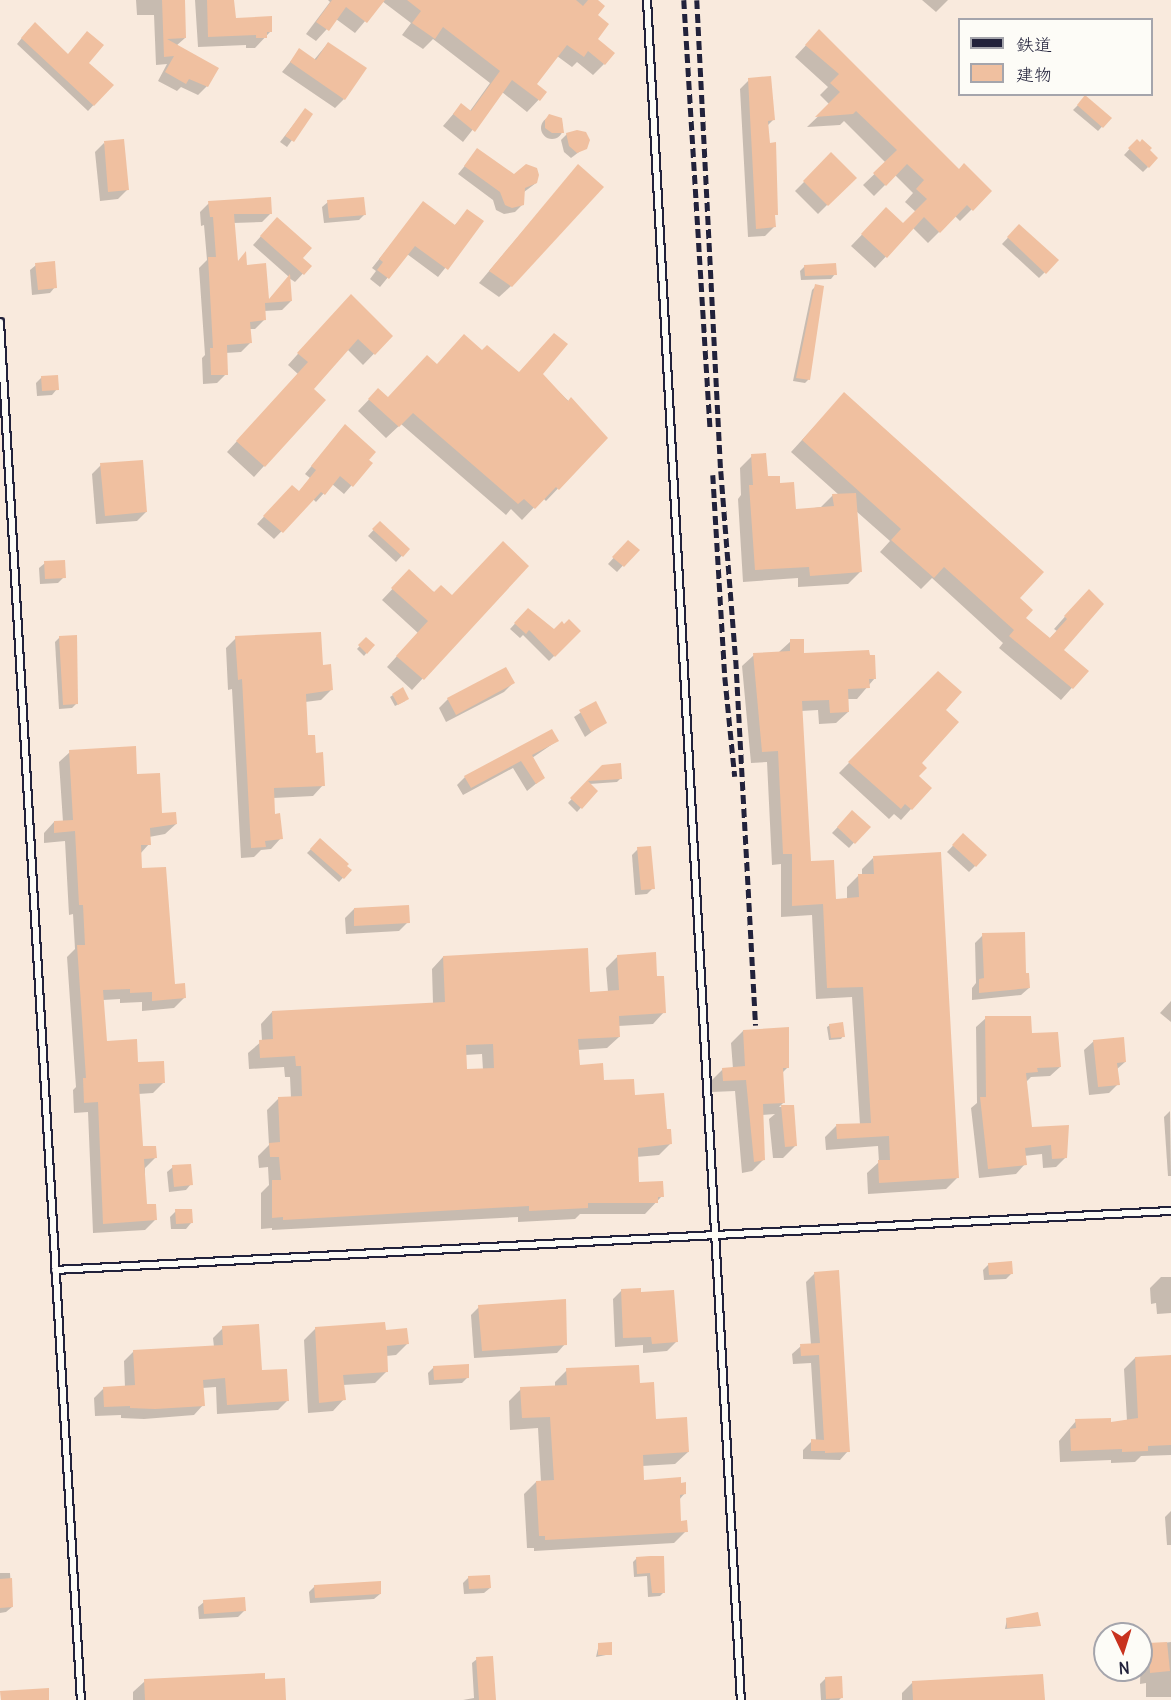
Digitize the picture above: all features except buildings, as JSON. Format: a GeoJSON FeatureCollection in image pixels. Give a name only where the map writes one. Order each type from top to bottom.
{"type":"FeatureCollection","features":[{"type":"Feature","properties":{"kind":"lane"},"geometry":{"type":"LineString","coordinates":[[647,0],[741,1700]]}},
{"type":"Feature","properties":{"kind":"lane"},"geometry":{"type":"LineString","coordinates":[[0,322],[3,421],[81,1700]]}},
{"type":"Feature","properties":{"kind":"lane"},"geometry":{"type":"LineString","coordinates":[[55,1270],[1171,1210]]}},
{"type":"Feature","properties":{"kind":"shaded area"},"geometry":{"type":"Polygon","coordinates":[[[0,0],[1171,0],[1171,1700],[0,1700],[0,0]]]}},
{"type":"Feature","properties":{"kind":"railway"},"geometry":{"type":"LineString","coordinates":[[684,0],[710,430]]}},
{"type":"Feature","properties":{"kind":"railway"},"geometry":{"type":"LineString","coordinates":[[697,0],[721,471],[736,660],[756,1025]]}},
{"type":"Feature","properties":{"kind":"railway"},"geometry":{"type":"LineString","coordinates":[[713,475],[725,677],[735,777]]}}]}
